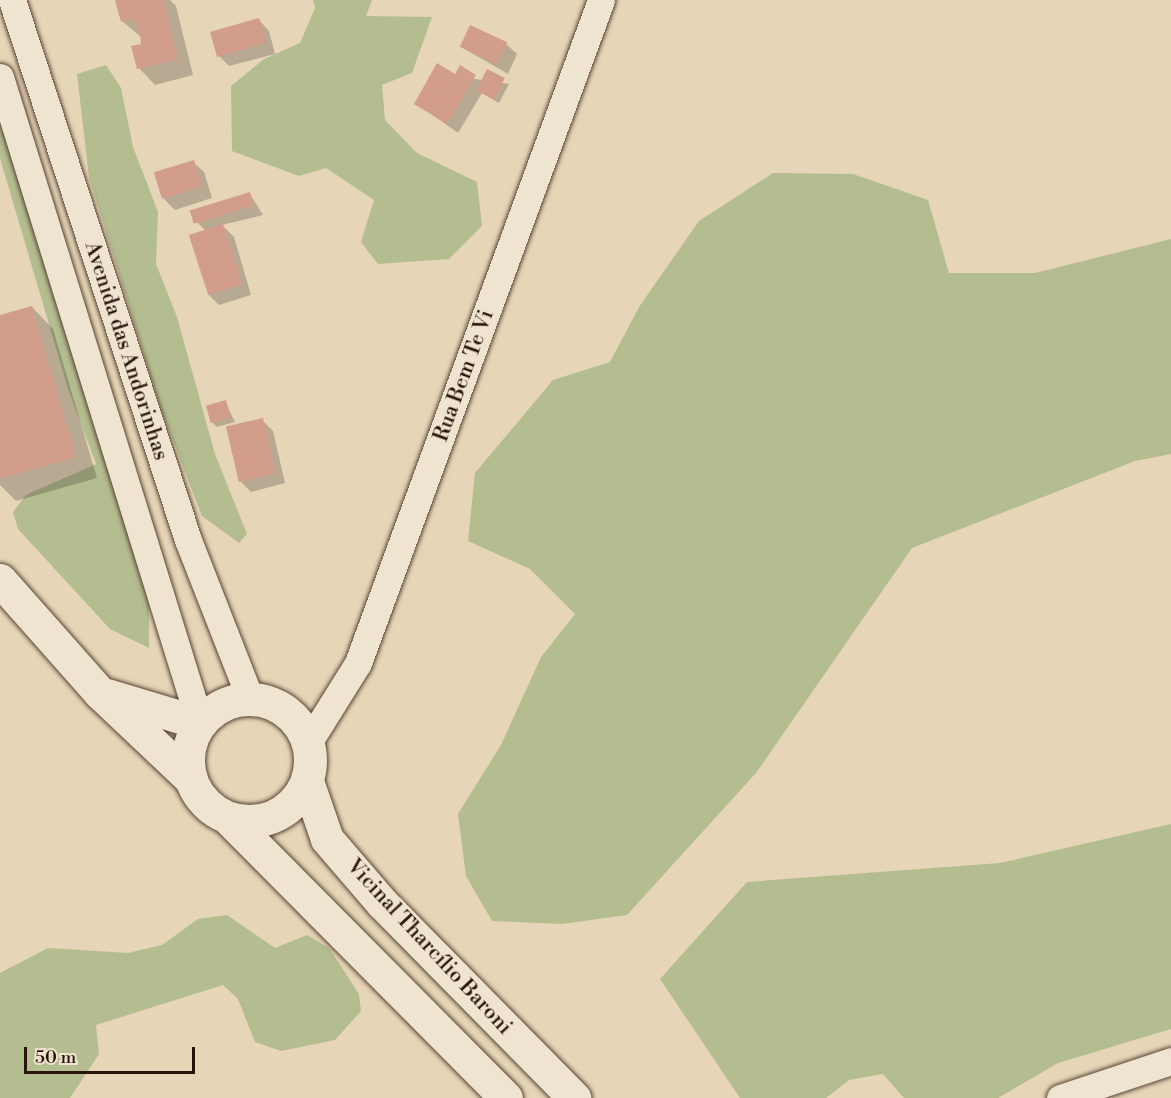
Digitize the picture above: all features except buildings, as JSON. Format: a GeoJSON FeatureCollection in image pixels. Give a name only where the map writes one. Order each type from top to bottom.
{"type":"FeatureCollection","features":[{"type":"Feature","properties":{"kind":"main road"},"geometry":{"type":"LineString","coordinates":[[0,580],[100,693],[190,778],[198,796],[229,819],[506,1098]]}},
{"type":"Feature","properties":{"kind":"main road"},"geometry":{"type":"LineString","coordinates":[[100,693],[200,723]]}},
{"type":"Feature","properties":{"kind":"main road"},"geometry":{"type":"LineString","coordinates":[[190,778],[191,740],[200,723],[214,709],[250,698],[286,711],[308,742],[307,781],[284,812],[267,820],[229,819]]}},
{"type":"Feature","properties":{"kind":"main road","name":"Vicinal Tharcílio Baroni"},"geometry":{"type":"LineString","coordinates":[[307,781],[327,838],[382,903],[574,1098]]}},
{"type":"Feature","properties":{"kind":"street","name":"Avenida das Andorinhas"},"geometry":{"type":"LineString","coordinates":[[12,0],[188,540],[250,698]]}},
{"type":"Feature","properties":{"kind":"street","name":"Rua Bem Te Vi"},"geometry":{"type":"LineString","coordinates":[[308,742],[358,663],[601,0]]}},
{"type":"Feature","properties":{"kind":"street","name":"Avenida das Andorinhas"},"geometry":{"type":"LineString","coordinates":[[0,77],[200,723]]}},
{"type":"Feature","properties":{"kind":"street"},"geometry":{"type":"LineString","coordinates":[[1060,1098],[1171,1060]]}},
{"type":"Feature","properties":{"kind":"green space"},"geometry":{"type":"Polygon","coordinates":[[[313,0],[372,0],[366,16],[432,17],[412,73],[382,85],[385,120],[417,153],[477,182],[482,226],[449,259],[378,264],[361,242],[374,200],[326,168],[299,176],[232,151],[231,86],[264,59],[300,43],[315,8],[313,0]]]}},
{"type":"Feature","properties":{"kind":"green space"},"geometry":{"type":"Polygon","coordinates":[[[106,65],[121,88],[133,147],[158,212],[156,264],[177,317],[215,454],[247,534],[239,543],[202,516],[161,409],[89,177],[77,74],[106,65]]]}},
{"type":"Feature","properties":{"kind":"green space"},"geometry":{"type":"Polygon","coordinates":[[[0,102],[149,588],[149,648],[110,629],[18,529],[13,512],[26,495],[96,464],[68,389],[0,158],[0,102]]]}},
{"type":"Feature","properties":{"kind":"green space"},"geometry":{"type":"Polygon","coordinates":[[[773,173],[853,174],[928,200],[949,273],[1035,273],[1171,239],[1171,454],[1135,461],[912,548],[756,773],[627,915],[562,924],[492,921],[466,876],[458,814],[501,745],[541,657],[575,614],[530,569],[468,541],[475,473],[553,380],[610,362],[639,307],[699,221],[773,173]]]}},
{"type":"Feature","properties":{"kind":"green space"},"geometry":{"type":"Polygon","coordinates":[[[1171,824],[1171,1029],[1058,1063],[998,1098],[904,1098],[883,1074],[849,1080],[826,1098],[740,1098],[660,979],[747,882],[1000,863],[1171,824]]]}},
{"type":"Feature","properties":{"kind":"green space"},"geometry":{"type":"Polygon","coordinates":[[[227,915],[275,948],[307,935],[329,948],[359,994],[361,1011],[335,1040],[281,1051],[255,1042],[238,999],[223,985],[96,1025],[99,1054],[70,1098],[0,1098],[0,973],[48,948],[128,953],[162,945],[198,919],[227,915]]]}}]}
